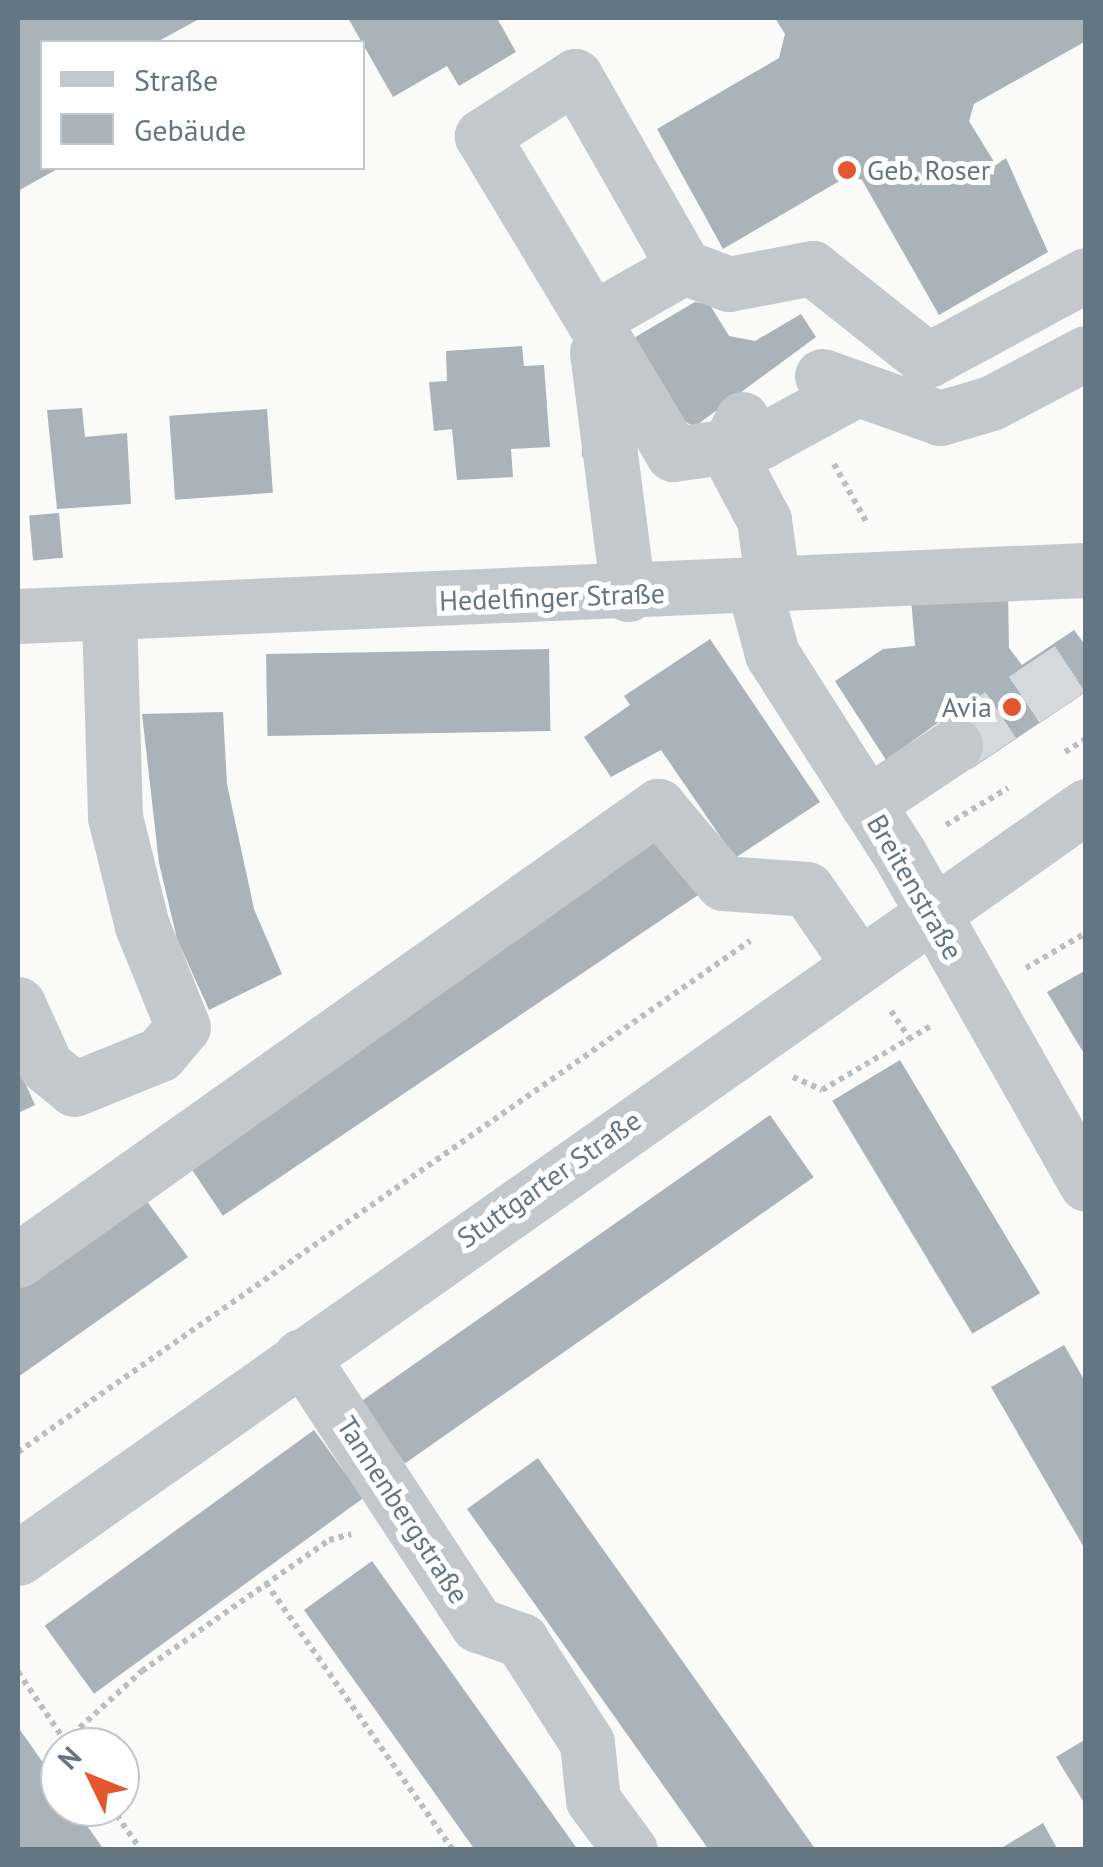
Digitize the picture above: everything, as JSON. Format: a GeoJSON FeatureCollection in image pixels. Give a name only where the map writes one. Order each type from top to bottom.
{"type":"FeatureCollection","features":[{"type":"Feature","properties":{"kind":"street"},"geometry":{"type":"LineString","coordinates":[[855,390],[727,450],[666,449],[482,136],[575,76],[684,267],[729,284],[818,270],[928,360],[1086,275]]}},
{"type":"Feature","properties":{"kind":"street"},"geometry":{"type":"LineString","coordinates":[[593,319],[684,267]]}},
{"type":"Feature","properties":{"kind":"street"},"geometry":{"type":"LineString","coordinates":[[593,319],[628,594]]}},
{"type":"Feature","properties":{"kind":"street"},"geometry":{"type":"LineString","coordinates":[[727,450],[741,419],[810,378],[855,390],[924,418],[956,416],[1086,353]]}},
{"type":"Feature","properties":{"kind":"street","name":"Breitenstraße"},"geometry":{"type":"LineString","coordinates":[[727,450],[764,520],[764,587],[772,654],[899,852],[1086,1184]]}},
{"type":"Feature","properties":{"kind":"street","name":"Hedelfinger Straße"},"geometry":{"type":"LineString","coordinates":[[18,616],[628,594],[1086,570]]}},
{"type":"Feature","properties":{"kind":"street"},"geometry":{"type":"LineString","coordinates":[[18,1004],[46,1066],[74,1089],[160,1054],[183,1027],[142,926],[115,817],[109,614]]}},
{"type":"Feature","properties":{"kind":"street"},"geometry":{"type":"LineString","coordinates":[[868,804],[954,745]]}},
{"type":"Feature","properties":{"kind":"street","name":"Stuttgarter Straße"},"geometry":{"type":"LineString","coordinates":[[18,1558],[856,960],[1086,806]]}},
{"type":"Feature","properties":{"kind":"street"},"geometry":{"type":"LineString","coordinates":[[18,1260],[654,808],[666,808],[723,882],[796,883],[816,900],[856,960]]}},
{"type":"Feature","properties":{"kind":"street","name":"Tannenbergstraße"},"geometry":{"type":"LineString","coordinates":[[300,1356],[478,1626],[521,1640],[587,1744],[593,1800],[630,1850]]}},
{"type":"Feature","properties":{"kind":"path"},"geometry":{"type":"LineString","coordinates":[[805,416],[901,580]]}},
{"type":"Feature","properties":{"kind":"path"},"geometry":{"type":"LineString","coordinates":[[1058,756],[1086,738]]}},
{"type":"Feature","properties":{"kind":"path"},"geometry":{"type":"LineString","coordinates":[[899,852],[1013,785]]}},
{"type":"Feature","properties":{"kind":"path"},"geometry":{"type":"LineString","coordinates":[[18,1452],[816,900]]}},
{"type":"Feature","properties":{"kind":"path"},"geometry":{"type":"LineString","coordinates":[[84,1727],[142,1671],[329,1540],[402,1512]]}},
{"type":"Feature","properties":{"kind":"path"},"geometry":{"type":"LineString","coordinates":[[266,1583],[453,1850]]}},
{"type":"Feature","properties":{"kind":"path"},"geometry":{"type":"LineString","coordinates":[[18,1672],[55,1727]]}},
{"type":"Feature","properties":{"kind":"path"},"geometry":{"type":"LineString","coordinates":[[125,1827],[141,1850]]}},
{"type":"Feature","properties":{"kind":"building"},"geometry":{"type":"Polygon","coordinates":[[[18,18],[201,18],[161,40],[40,40],[40,170],[55,170],[18,191],[18,18]]]}},
{"type":"Feature","properties":{"kind":"building"},"geometry":{"type":"Polygon","coordinates":[[[348,18],[497,18],[516,52],[459,86],[447,66],[393,97],[365,48],[365,40],[361,40],[348,18]]]}},
{"type":"Feature","properties":{"kind":"building","name":"Geb. Roser"},"geometry":{"type":"Polygon","coordinates":[[[775,18],[1086,18],[1086,41],[974,104],[969,121],[996,165],[1006,158],[1048,252],[939,315],[862,180],[848,176],[723,249],[657,129],[779,58],[785,34],[775,18]]]}},
{"type":"Feature","properties":{"kind":"building"},"geometry":{"type":"Polygon","coordinates":[[[695,302],[710,305],[729,336],[755,341],[801,314],[816,337],[694,427],[667,410],[582,457],[581,392],[637,336],[695,302]]]}},
{"type":"Feature","properties":{"kind":"building"},"geometry":{"type":"Polygon","coordinates":[[[522,346],[524,366],[544,365],[550,447],[511,449],[513,477],[457,480],[452,429],[434,431],[429,382],[447,381],[446,351],[522,346]]]}},
{"type":"Feature","properties":{"kind":"building"},"geometry":{"type":"Polygon","coordinates":[[[82,408],[85,437],[127,433],[131,504],[57,509],[47,410],[82,408]]]}},
{"type":"Feature","properties":{"kind":"building"},"geometry":{"type":"Polygon","coordinates":[[[267,409],[273,493],[175,500],[169,416],[267,409]]]}},
{"type":"Feature","properties":{"kind":"building"},"geometry":{"type":"Polygon","coordinates":[[[59,513],[63,558],[33,560],[29,516],[59,513]]]}},
{"type":"Feature","properties":{"kind":"building"},"geometry":{"type":"Polygon","coordinates":[[[1008,593],[1009,648],[1022,665],[1074,630],[1086,646],[1086,692],[971,769],[939,722],[886,760],[835,681],[883,649],[915,646],[911,598],[1008,593]]]}},
{"type":"Feature","properties":{"kind":"building"},"geometry":{"type":"Polygon","coordinates":[[[710,639],[820,802],[735,858],[661,750],[611,777],[584,737],[630,705],[624,696],[710,639]]]}},
{"type":"Feature","properties":{"kind":"building"},"geometry":{"type":"Polygon","coordinates":[[[549,649],[550,731],[267,736],[266,654],[549,649]]]}},
{"type":"Feature","properties":{"kind":"building"},"geometry":{"type":"Polygon","coordinates":[[[223,712],[227,784],[254,909],[282,974],[209,1010],[177,939],[159,863],[142,714],[223,712]]]}},
{"type":"Feature","properties":{"kind":"building"},"geometry":{"type":"Polygon","coordinates":[[[659,825],[704,891],[223,1216],[178,1149],[659,825]]]}},
{"type":"Feature","properties":{"kind":"building"},"geometry":{"type":"Polygon","coordinates":[[[1086,970],[1086,1057],[1047,992],[1086,970]]]}},
{"type":"Feature","properties":{"kind":"building"},"geometry":{"type":"Polygon","coordinates":[[[900,1060],[1040,1293],[972,1334],[832,1101],[900,1060]]]}},
{"type":"Feature","properties":{"kind":"building"},"geometry":{"type":"Polygon","coordinates":[[[18,1067],[35,1105],[18,1113],[18,1067]]]}},
{"type":"Feature","properties":{"kind":"building"},"geometry":{"type":"Polygon","coordinates":[[[770,1115],[814,1177],[405,1463],[361,1401],[770,1115]]]}},
{"type":"Feature","properties":{"kind":"building"},"geometry":{"type":"Polygon","coordinates":[[[140,1192],[188,1257],[18,1377],[18,1277],[140,1192]]]}},
{"type":"Feature","properties":{"kind":"building"},"geometry":{"type":"Polygon","coordinates":[[[1064,1345],[1086,1383],[1086,1551],[991,1387],[1064,1345]]]}},
{"type":"Feature","properties":{"kind":"building"},"geometry":{"type":"Polygon","coordinates":[[[314,1430],[363,1498],[94,1694],[45,1626],[314,1430]]]}},
{"type":"Feature","properties":{"kind":"building"},"geometry":{"type":"Polygon","coordinates":[[[538,1458],[816,1850],[709,1850],[467,1509],[538,1458]]]}},
{"type":"Feature","properties":{"kind":"building"},"geometry":{"type":"Polygon","coordinates":[[[372,1561],[578,1850],[475,1850],[304,1610],[372,1561]]]}},
{"type":"Feature","properties":{"kind":"building"},"geometry":{"type":"Polygon","coordinates":[[[18,1727],[40,1758],[40,1827],[88,1827],[104,1850],[18,1850],[18,1727]]]}},
{"type":"Feature","properties":{"kind":"building"},"geometry":{"type":"Polygon","coordinates":[[[1086,1739],[1086,1806],[1056,1757],[1086,1739]]]}},
{"type":"Feature","properties":{"kind":"building"},"geometry":{"type":"Polygon","coordinates":[[[1043,1823],[1058,1850],[998,1850],[1043,1823]]]}},
{"type":"Feature","properties":{"kind":"tunnel"},"geometry":{"type":"LineString","coordinates":[[955,745],[1086,658]]}},
{"type":"Feature","properties":{"kind":"place","name":"Geb. Roser"},"geometry":{"type":"Point","coordinates":[847,170]}},
{"type":"Feature","properties":{"kind":"place","name":"Avia"},"geometry":{"type":"Point","coordinates":[1012,707]}}]}
